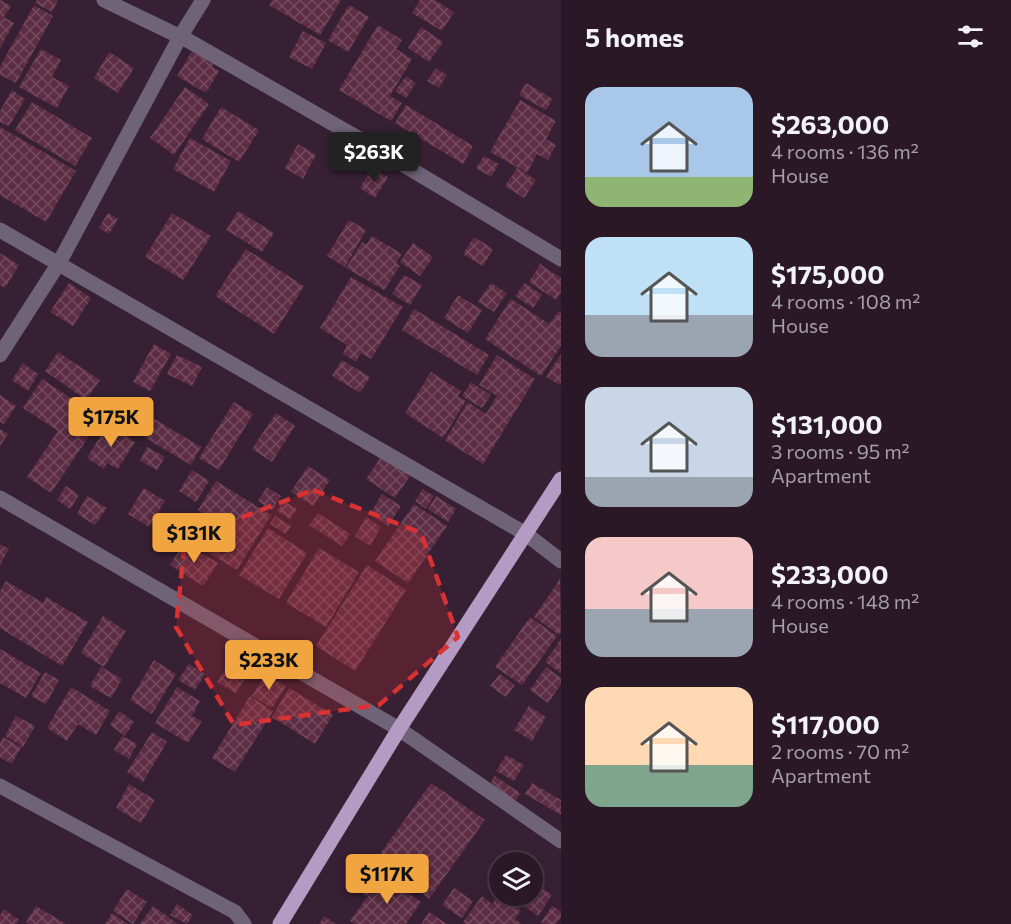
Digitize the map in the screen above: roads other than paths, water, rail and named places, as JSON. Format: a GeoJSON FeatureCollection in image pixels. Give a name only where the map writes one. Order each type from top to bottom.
{"type":"FeatureCollection","features":[{"type":"Feature","properties":{"kind":"main road"},"geometry":{"type":"LineString","coordinates":[[280,924],[399,729],[561,479]]}},
{"type":"Feature","properties":{"kind":"street"},"geometry":{"type":"LineString","coordinates":[[104,0],[180,37],[377,149],[561,259]]}},
{"type":"Feature","properties":{"kind":"street"},"geometry":{"type":"LineString","coordinates":[[0,355],[59,263],[180,37],[203,0]]}},
{"type":"Feature","properties":{"kind":"street"},"geometry":{"type":"LineString","coordinates":[[0,230],[526,534],[561,561]]}},
{"type":"Feature","properties":{"kind":"street"},"geometry":{"type":"LineString","coordinates":[[0,498],[399,729],[561,841]]}},
{"type":"Feature","properties":{"kind":"street"},"geometry":{"type":"LineString","coordinates":[[0,786],[235,912],[244,924]]}}]}
